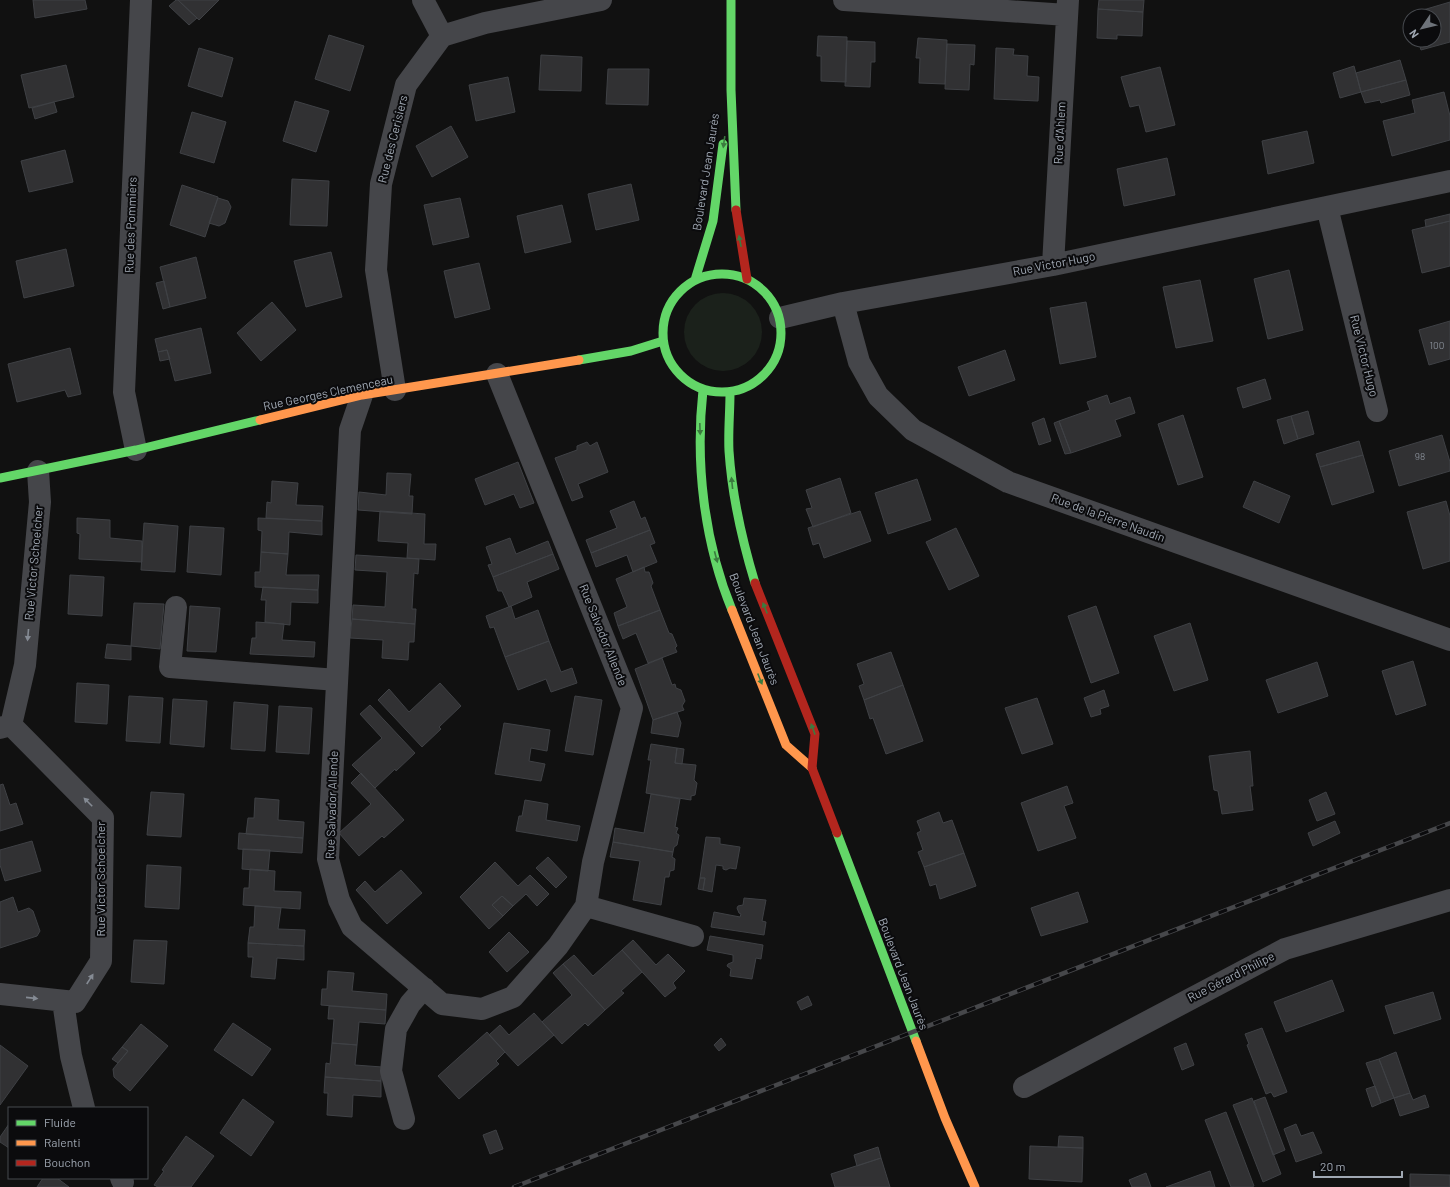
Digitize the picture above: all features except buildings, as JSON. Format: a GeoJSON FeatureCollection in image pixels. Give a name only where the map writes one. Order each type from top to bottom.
{"type":"FeatureCollection","features":[{"type":"Feature","properties":{"kind":"street","name":"Rue des Pommiers"},"geometry":{"type":"LineString","coordinates":[[136,450],[124,392],[141,0]]}},
{"type":"Feature","properties":{"kind":"street"},"geometry":{"type":"LineString","coordinates":[[423,0],[442,36],[485,23],[601,0]]}},
{"type":"Feature","properties":{"kind":"street","name":"Boulevard Jean Jaurès"},"geometry":{"type":"LineString","coordinates":[[731,0],[731,90],[737,223],[747,279]]}},
{"type":"Feature","properties":{"kind":"street"},"geometry":{"type":"LineString","coordinates":[[844,0],[1067,8]]}},
{"type":"Feature","properties":{"kind":"street","name":"Rue d'Ahlem"},"geometry":{"type":"LineString","coordinates":[[1053,265],[1067,8]]}},
{"type":"Feature","properties":{"kind":"street","name":"Rue des Cerisiers"},"geometry":{"type":"LineString","coordinates":[[395,390],[376,270],[381,184],[406,85],[442,36]]}},
{"type":"Feature","properties":{"kind":"street","name":"Boulevard Jean Jaurès"},"geometry":{"type":"LineString","coordinates":[[695,280],[713,221],[731,90]]}},
{"type":"Feature","properties":{"kind":"street","name":"Rue Victor Hugo"},"geometry":{"type":"LineString","coordinates":[[780,318],[843,302],[1053,265],[1450,181]]}},
{"type":"Feature","properties":{"kind":"street","name":"Rue Victor Hugo"},"geometry":{"type":"LineString","coordinates":[[1327,207],[1378,411]]}},
{"type":"Feature","properties":{"kind":"street"},"geometry":{"type":"LineString","coordinates":[[731,274],[747,279],[768,295],[780,318],[781,343],[772,367],[754,384],[730,393],[703,390],[684,379],[670,362],[663,341],[664,323],[670,306],[680,291],[695,280],[712,275],[731,274]]}},
{"type":"Feature","properties":{"kind":"street","name":"Rue de la Pierre Naudin"},"geometry":{"type":"LineString","coordinates":[[843,302],[859,362],[874,390],[878,396],[913,430],[1008,482],[1450,640]]}},
{"type":"Feature","properties":{"kind":"street","name":"Rue Georges Clemenceau"},"geometry":{"type":"LineString","coordinates":[[0,478],[136,450],[362,395],[497,374],[631,350],[663,341]]}},
{"type":"Feature","properties":{"kind":"street","name":"Rue Salvador Allende"},"geometry":{"type":"LineString","coordinates":[[362,395],[350,430],[328,859],[339,900],[352,927],[442,1004],[482,1009],[513,997],[558,946],[586,906],[593,862],[632,708],[497,374]]}},
{"type":"Feature","properties":{"kind":"street","name":"Boulevard Jean Jaurès"},"geometry":{"type":"LineString","coordinates":[[703,390],[700,418],[705,504],[713,549],[726,596],[786,745],[812,768]]}},
{"type":"Feature","properties":{"kind":"street","name":"Boulevard Jean Jaurès"},"geometry":{"type":"LineString","coordinates":[[730,393],[729,450],[734,496],[742,538],[755,584],[815,734],[812,768],[945,1118],[975,1187]]}},
{"type":"Feature","properties":{"kind":"street","name":"Rue Victor Schoelcher"},"geometry":{"type":"LineString","coordinates":[[0,994],[75,1002],[101,961],[103,818],[6,727],[25,665],[40,502],[38,471]]}},
{"type":"Feature","properties":{"kind":"street"},"geometry":{"type":"LineString","coordinates":[[176,607],[170,668],[336,680]]}},
{"type":"Feature","properties":{"kind":"street","name":"Rue Gérard Philipe"},"geometry":{"type":"LineString","coordinates":[[1024,1087],[1285,949],[1450,900]]}},
{"type":"Feature","properties":{"kind":"street"},"geometry":{"type":"LineString","coordinates":[[586,906],[693,936]]}},
{"type":"Feature","properties":{"kind":"street"},"geometry":{"type":"LineString","coordinates":[[404,1119],[391,1071],[396,1029],[410,1004],[424,988]]}},
{"type":"Feature","properties":{"kind":"street"},"geometry":{"type":"LineString","coordinates":[[63,1001],[71,1056],[84,1107]]}},
{"type":"Feature","properties":{"kind":"shaded area"},"geometry":{"type":"Polygon","coordinates":[[[723,293],[738,296],[751,304],[759,317],[762,332],[759,347],[751,360],[738,368],[723,371],[708,368],[695,360],[687,347],[684,332],[687,317],[695,304],[708,296],[723,293]]]}},
{"type":"Feature","properties":{"kind":"railway"},"geometry":{"type":"LineString","coordinates":[[514,1187],[1450,823]]}},
{"type":"Feature","properties":{"kind":"traffic: fast"},"geometry":{"type":"LineString","coordinates":[[731,0],[731,90],[736,210]]}},
{"type":"Feature","properties":{"kind":"traffic: fast"},"geometry":{"type":"LineString","coordinates":[[695,280],[713,221],[723,144]]}},
{"type":"Feature","properties":{"kind":"traffic: fast"},"geometry":{"type":"LineString","coordinates":[[722,274],[733,275],[745,279],[764,291],[776,310],[780,322],[781,333],[780,344],[776,356],[764,375],[745,387],[733,391],[722,392],[711,391],[699,387],[680,375],[668,356],[664,344],[663,333],[664,322],[668,310],[680,291],[699,279],[711,275],[722,274]]}},
{"type":"Feature","properties":{"kind":"traffic: fast"},"geometry":{"type":"LineString","coordinates":[[579,360],[631,351],[663,341]]}},
{"type":"Feature","properties":{"kind":"traffic: fast"},"geometry":{"type":"LineString","coordinates":[[703,390],[700,446],[704,502],[708,530],[722,584],[732,610]]}},
{"type":"Feature","properties":{"kind":"traffic: fast"},"geometry":{"type":"LineString","coordinates":[[730,393],[729,444],[732,485],[742,534],[755,583]]}},
{"type":"Feature","properties":{"kind":"traffic: fast"},"geometry":{"type":"LineString","coordinates":[[0,478],[136,450],[260,420]]}},
{"type":"Feature","properties":{"kind":"traffic: fast"},"geometry":{"type":"LineString","coordinates":[[837,833],[916,1041]]}},
{"type":"Feature","properties":{"kind":"traffic: slow"},"geometry":{"type":"LineString","coordinates":[[260,420],[362,395],[579,360]]}},
{"type":"Feature","properties":{"kind":"traffic: slow"},"geometry":{"type":"LineString","coordinates":[[732,610],[786,745],[812,768]]}},
{"type":"Feature","properties":{"kind":"traffic: slow"},"geometry":{"type":"LineString","coordinates":[[916,1041],[945,1118],[975,1187]]}},
{"type":"Feature","properties":{"kind":"traffic: jam"},"geometry":{"type":"LineString","coordinates":[[736,210],[747,279]]}},
{"type":"Feature","properties":{"kind":"traffic: jam"},"geometry":{"type":"LineString","coordinates":[[755,583],[815,734],[812,768],[837,833]]}}]}
